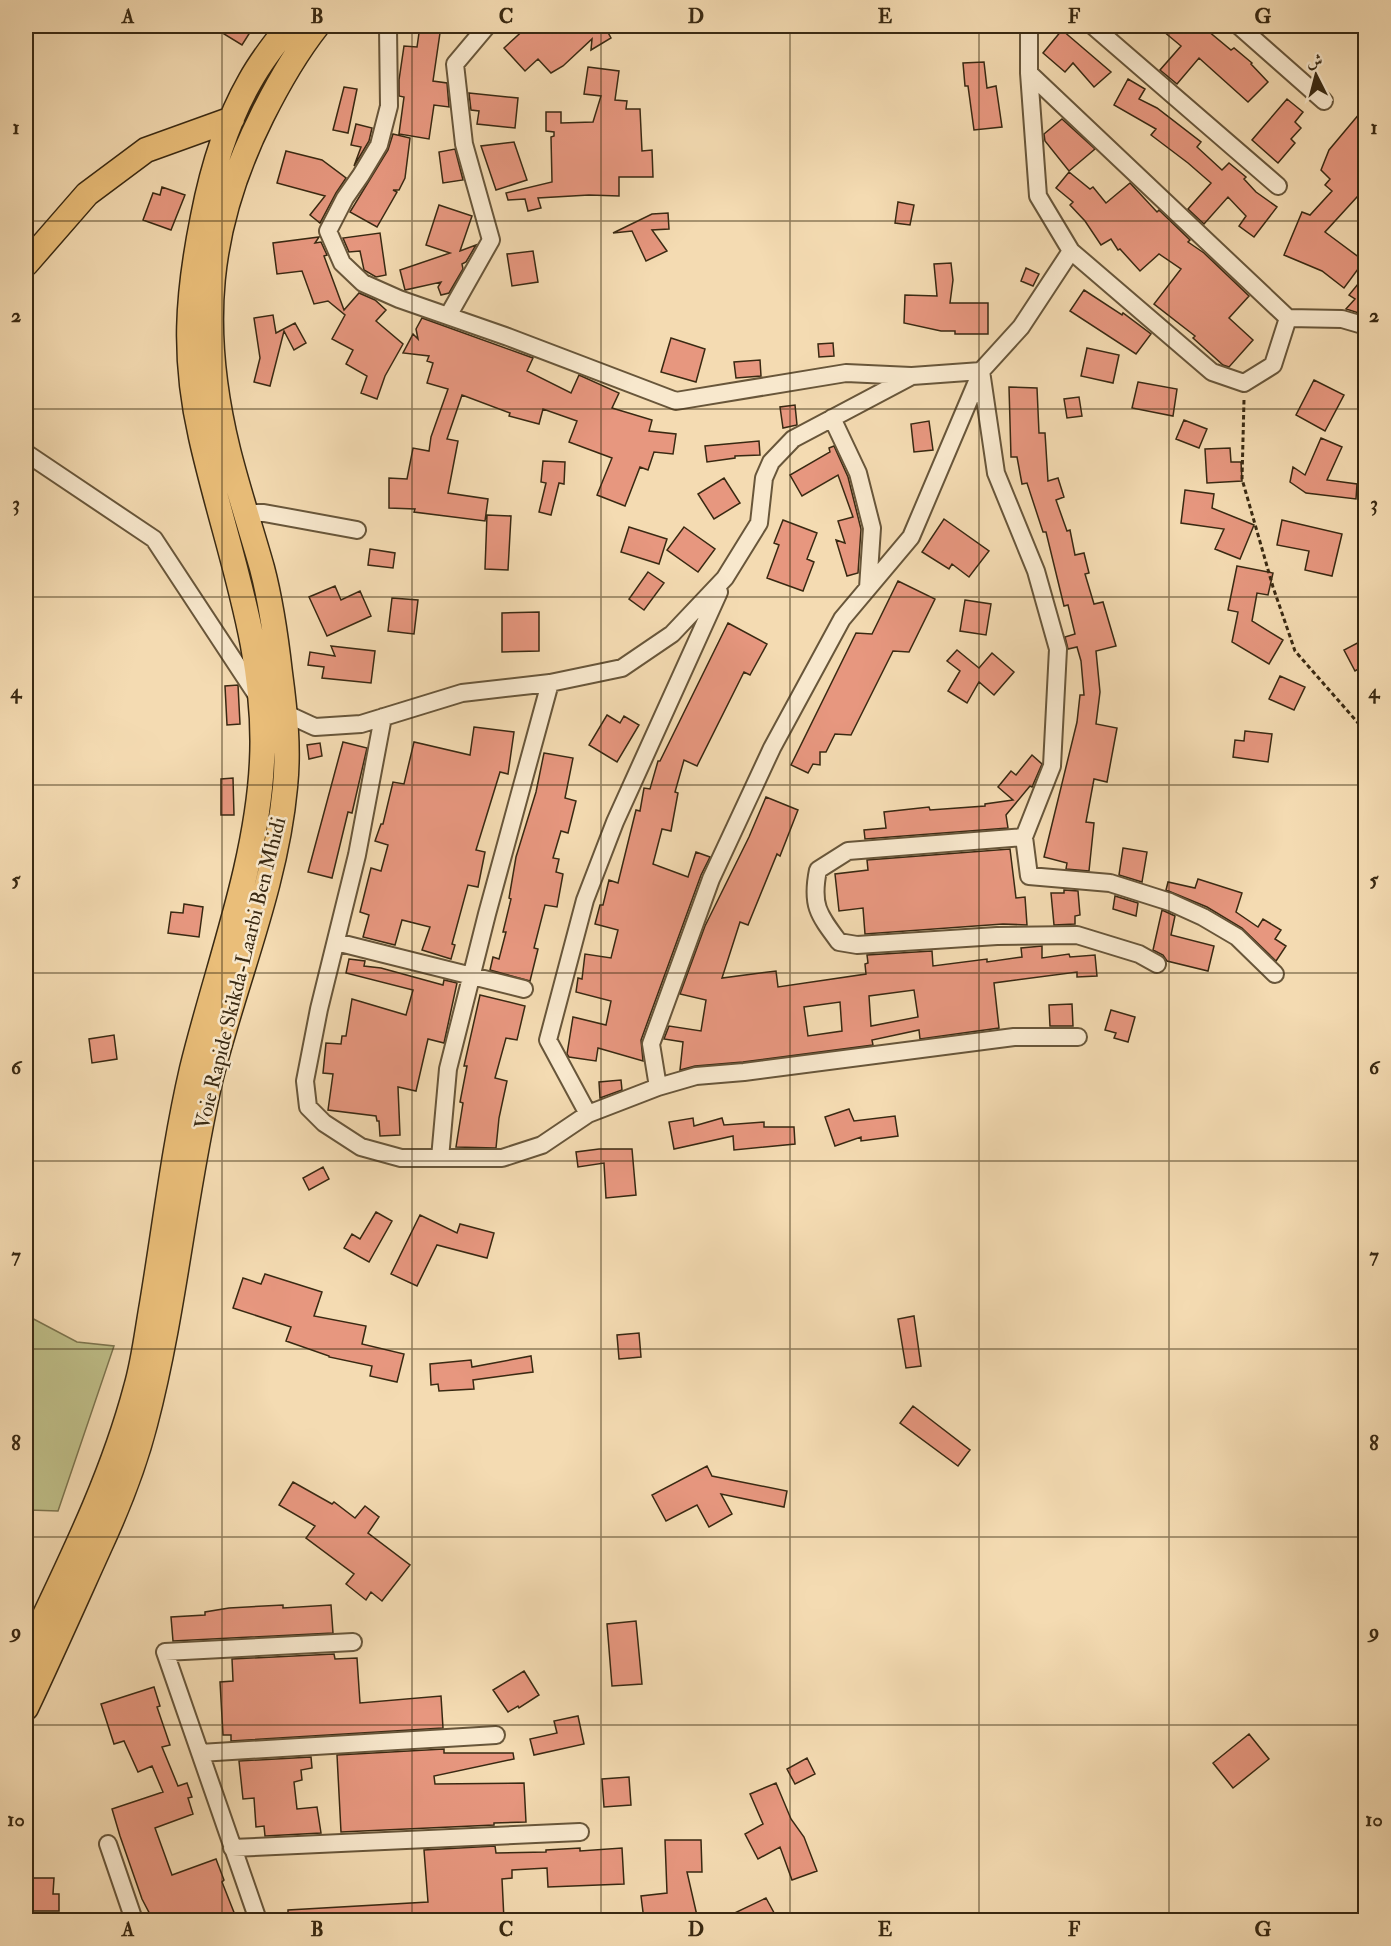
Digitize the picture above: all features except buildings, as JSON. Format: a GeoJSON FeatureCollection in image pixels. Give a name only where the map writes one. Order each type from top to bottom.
{"type":"FeatureCollection","features":[{"type":"Feature","properties":{"kind":"highway","name":"Voie Rapide Skikda-Laarbi Ben Mhidi"},"geometry":{"type":"LineString","coordinates":[[26,1655],[97,1502],[137,1385],[160,1257],[180,1122],[250,848],[262,763],[261,700],[252,635],[194,400],[188,316],[195,255],[212,173],[232,119],[248,85],[261,62],[289,26]]}},
{"type":"Feature","properties":{"kind":"highway","name":"Voie Rapide Skikda-Laarbi Ben Mhidi"},"geometry":{"type":"LineString","coordinates":[[26,1708],[112,1521],[146,1424],[203,1112],[220,1042],[275,850],[285,786],[285,710],[275,631],[263,573],[228,449],[217,396],[212,348],[212,282],[226,204],[245,150],[293,57],[317,26]]}},
{"type":"Feature","properties":{"kind":"highway"},"geometry":{"type":"LineString","coordinates":[[26,264],[87,194],[146,150],[232,119]]}},
{"type":"Feature","properties":{"kind":"street"},"geometry":{"type":"LineString","coordinates":[[389,26],[389,106],[379,145],[362,175],[345,198],[328,231],[342,263],[363,283],[399,299],[676,401],[846,373],[912,376],[981,371]]}},
{"type":"Feature","properties":{"kind":"street"},"geometry":{"type":"LineString","coordinates":[[448,316],[491,240],[464,144],[456,64],[487,26]]}},
{"type":"Feature","properties":{"kind":"street"},"geometry":{"type":"LineString","coordinates":[[1029,26],[1029,73],[1038,196],[1071,251],[1212,372],[1244,383],[1273,365],[1288,318]]}},
{"type":"Feature","properties":{"kind":"street"},"geometry":{"type":"LineString","coordinates":[[1093,26],[1278,186]]}},
{"type":"Feature","properties":{"kind":"street"},"geometry":{"type":"LineString","coordinates":[[1239,26],[1324,101]]}},
{"type":"Feature","properties":{"kind":"street"},"geometry":{"type":"LineString","coordinates":[[1029,73],[1288,318],[1342,319],[1365,326]]}},
{"type":"Feature","properties":{"kind":"street"},"geometry":{"type":"LineString","coordinates":[[658,1087],[651,1044],[711,879],[772,748],[842,619],[911,537],[981,371],[1021,327],[1071,251]]}},
{"type":"Feature","properties":{"kind":"street"},"geometry":{"type":"LineString","coordinates":[[981,371],[996,473],[1036,571],[1058,649],[1052,766],[1024,837],[1029,876],[1110,884],[1170,902],[1203,917],[1237,937],[1275,974]]}},
{"type":"Feature","properties":{"kind":"street"},"geometry":{"type":"LineString","coordinates":[[588,1114],[548,1040],[585,900],[615,822],[725,578],[759,523],[764,478],[771,462],[793,439],[912,376]]}},
{"type":"Feature","properties":{"kind":"street"},"geometry":{"type":"LineString","coordinates":[[832,418],[858,473],[872,528],[868,588]]}},
{"type":"Feature","properties":{"kind":"street"},"geometry":{"type":"LineString","coordinates":[[26,453],[154,539],[261,700],[315,727],[361,724],[462,693],[550,683],[621,668],[672,634],[725,578]]}},
{"type":"Feature","properties":{"kind":"street"},"geometry":{"type":"LineString","coordinates":[[246,513],[264,513],[357,530]]}},
{"type":"Feature","properties":{"kind":"street"},"geometry":{"type":"LineString","coordinates":[[440,1158],[448,1070],[550,683]]}},
{"type":"Feature","properties":{"kind":"street"},"geometry":{"type":"LineString","coordinates":[[383,717],[357,855],[319,1009],[306,1081],[308,1107],[324,1123],[361,1147],[401,1158],[502,1158],[542,1145],[588,1114],[658,1087],[696,1076],[744,1072],[1014,1037],[1078,1037]]}},
{"type":"Feature","properties":{"kind":"street"},"geometry":{"type":"LineString","coordinates":[[1024,837],[848,851],[818,870],[814,891],[820,916],[839,942],[857,945],[997,936],[1077,935],[1139,954],[1157,964]]}},
{"type":"Feature","properties":{"kind":"street"},"geometry":{"type":"LineString","coordinates":[[336,942],[524,989]]}},
{"type":"Feature","properties":{"kind":"street"},"geometry":{"type":"LineString","coordinates":[[258,1920],[165,1652],[353,1642]]}},
{"type":"Feature","properties":{"kind":"street"},"geometry":{"type":"LineString","coordinates":[[200,1753],[496,1735]]}},
{"type":"Feature","properties":{"kind":"street"},"geometry":{"type":"LineString","coordinates":[[232,1848],[580,1832]]}},
{"type":"Feature","properties":{"kind":"street"},"geometry":{"type":"LineString","coordinates":[[108,1844],[134,1920]]}},
{"type":"Feature","properties":{"kind":"path"},"geometry":{"type":"LineString","coordinates":[[1244,383],[1242,479],[1273,587],[1295,651],[1365,732]]}},
{"type":"Feature","properties":{"kind":"green space"},"geometry":{"type":"Polygon","coordinates":[[[26,1315],[77,1342],[114,1346],[58,1511],[29,1510],[26,1519],[26,1315]]]}}]}
